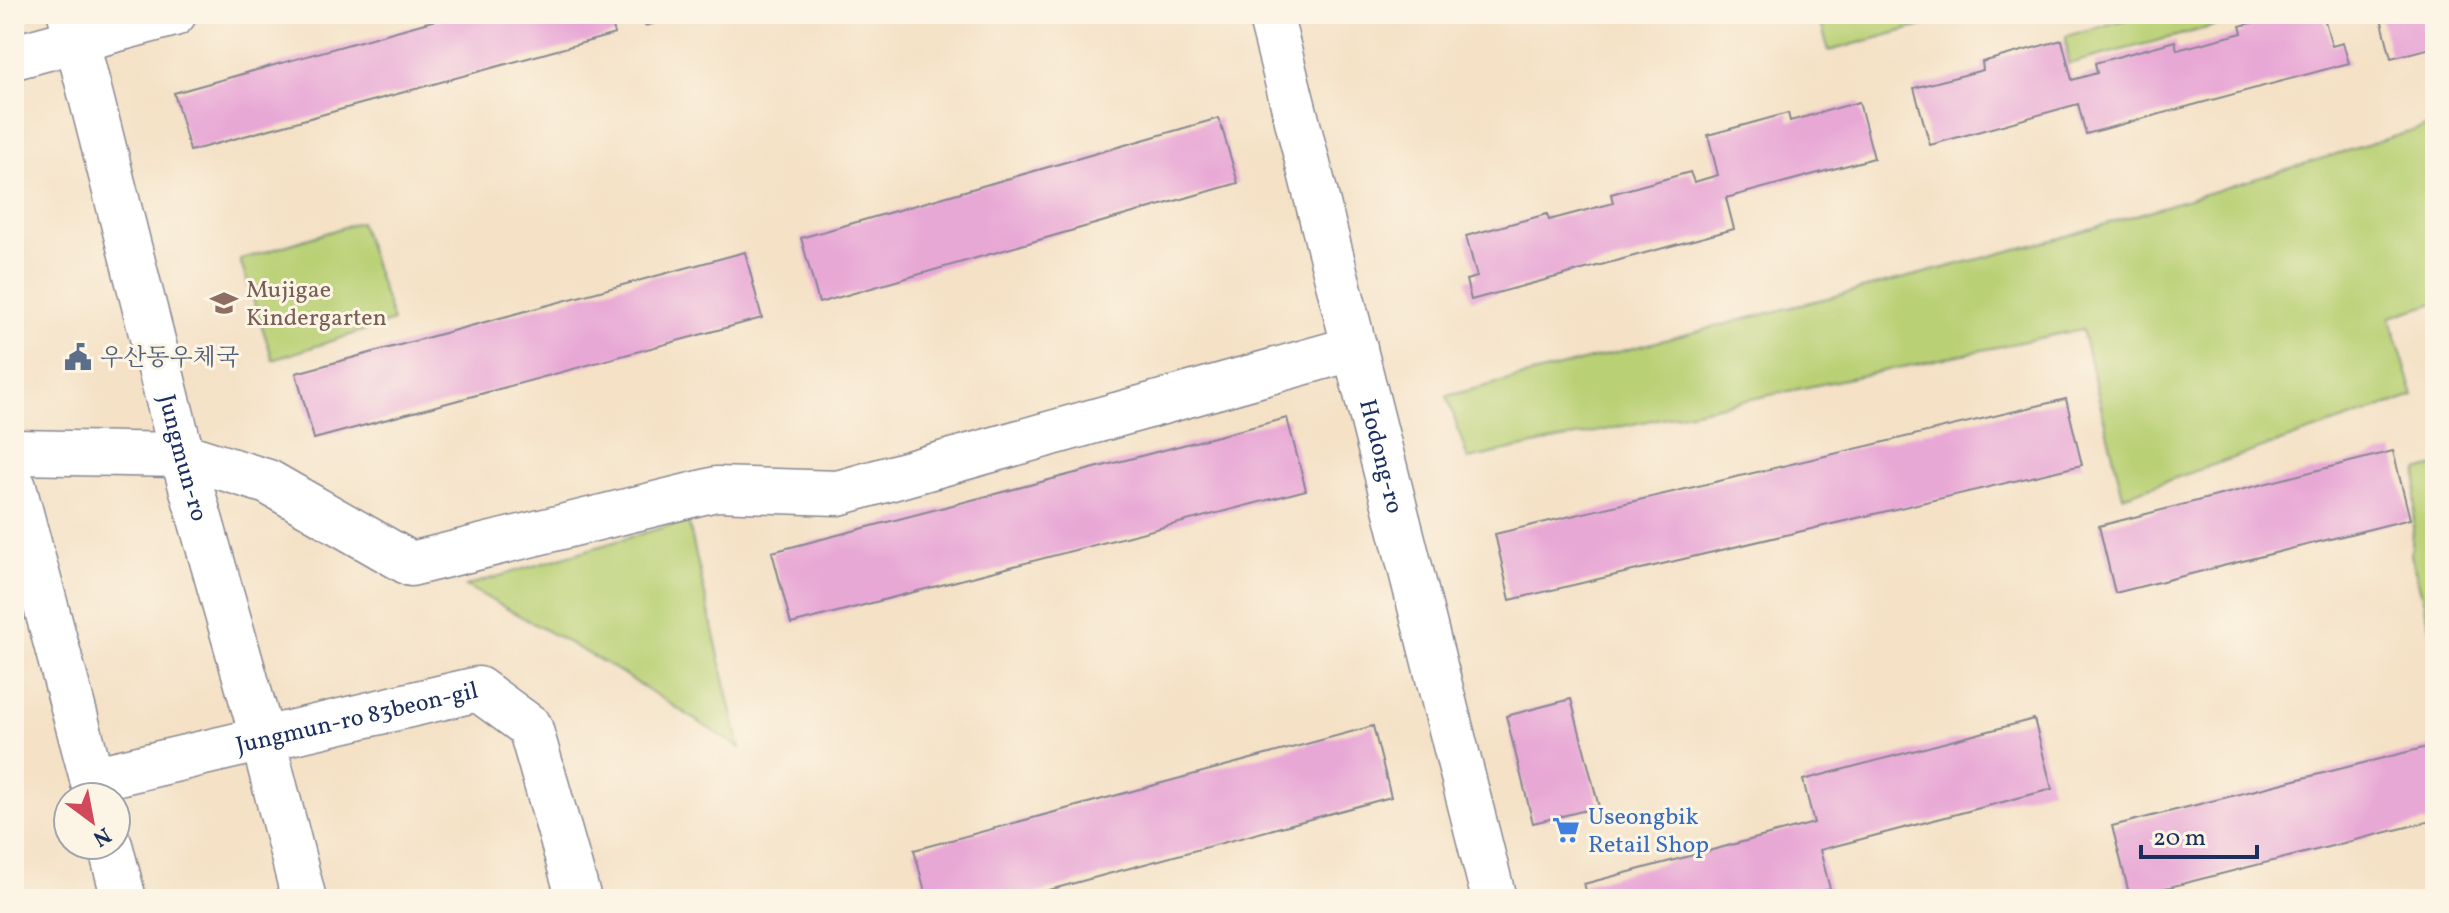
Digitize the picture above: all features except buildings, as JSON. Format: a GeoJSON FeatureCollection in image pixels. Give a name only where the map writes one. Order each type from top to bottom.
{"type":"FeatureCollection","features":[{"type":"Feature","properties":{"kind":"street"},"geometry":{"type":"LineString","coordinates":[[14,57],[73,27],[174,14]]}},
{"type":"Feature","properties":{"kind":"street","name":"Hodong-ro"},"geometry":{"type":"LineString","coordinates":[[1270,14],[1494,899]]}},
{"type":"Feature","properties":{"kind":"street","name":"Jungmun-ro"},"geometry":{"type":"LineString","coordinates":[[73,27],[182,455],[263,740],[304,899]]}},
{"type":"Feature","properties":{"kind":"street"},"geometry":{"type":"LineString","coordinates":[[14,452],[182,455],[268,482],[411,564],[716,489],[838,493],[1355,348]]}},
{"type":"Feature","properties":{"kind":"street"},"geometry":{"type":"LineString","coordinates":[[14,487],[93,781]]}},
{"type":"Feature","properties":{"kind":"street","name":"Jungmun-ro 83beon-gil"},"geometry":{"type":"LineString","coordinates":[[120,781],[263,740],[478,689],[530,727],[579,899]]}},
{"type":"Feature","properties":{"kind":"street"},"geometry":{"type":"LineString","coordinates":[[114,861],[124,899]]}},
{"type":"Feature","properties":{"kind":"green space"},"geometry":{"type":"Polygon","coordinates":[[[1818,14],[1965,14],[1829,51],[1818,14]]]}},
{"type":"Feature","properties":{"kind":"green space"},"geometry":{"type":"Polygon","coordinates":[[[2147,14],[2261,14],[2068,64],[2066,36],[2147,14]]]}},
{"type":"Feature","properties":{"kind":"green space"},"geometry":{"type":"Polygon","coordinates":[[[2435,124],[2435,303],[2390,317],[2414,396],[2123,496],[2082,329],[1468,459],[1447,396],[2060,238],[2435,124]]]}},
{"type":"Feature","properties":{"kind":"green space"},"geometry":{"type":"Polygon","coordinates":[[[360,222],[393,321],[273,360],[240,260],[360,222]]]}},
{"type":"Feature","properties":{"kind":"green space"},"geometry":{"type":"Polygon","coordinates":[[[2435,466],[2435,645],[2411,555],[2418,471],[2435,466]]]}},
{"type":"Feature","properties":{"kind":"green space"},"geometry":{"type":"Polygon","coordinates":[[[688,520],[740,748],[612,667],[466,586],[688,520]]]}},
{"type":"Feature","properties":{"kind":"place","name":"Mujigae Kindergarten"},"geometry":{"type":"Point","coordinates":[224,303]}},
{"type":"Feature","properties":{"kind":"place","name":"우산동우체국"},"geometry":{"type":"Point","coordinates":[78,357]}},
{"type":"Feature","properties":{"kind":"place","name":"Useongbik Retail Shop"},"geometry":{"type":"Point","coordinates":[1566,830]}}]}
